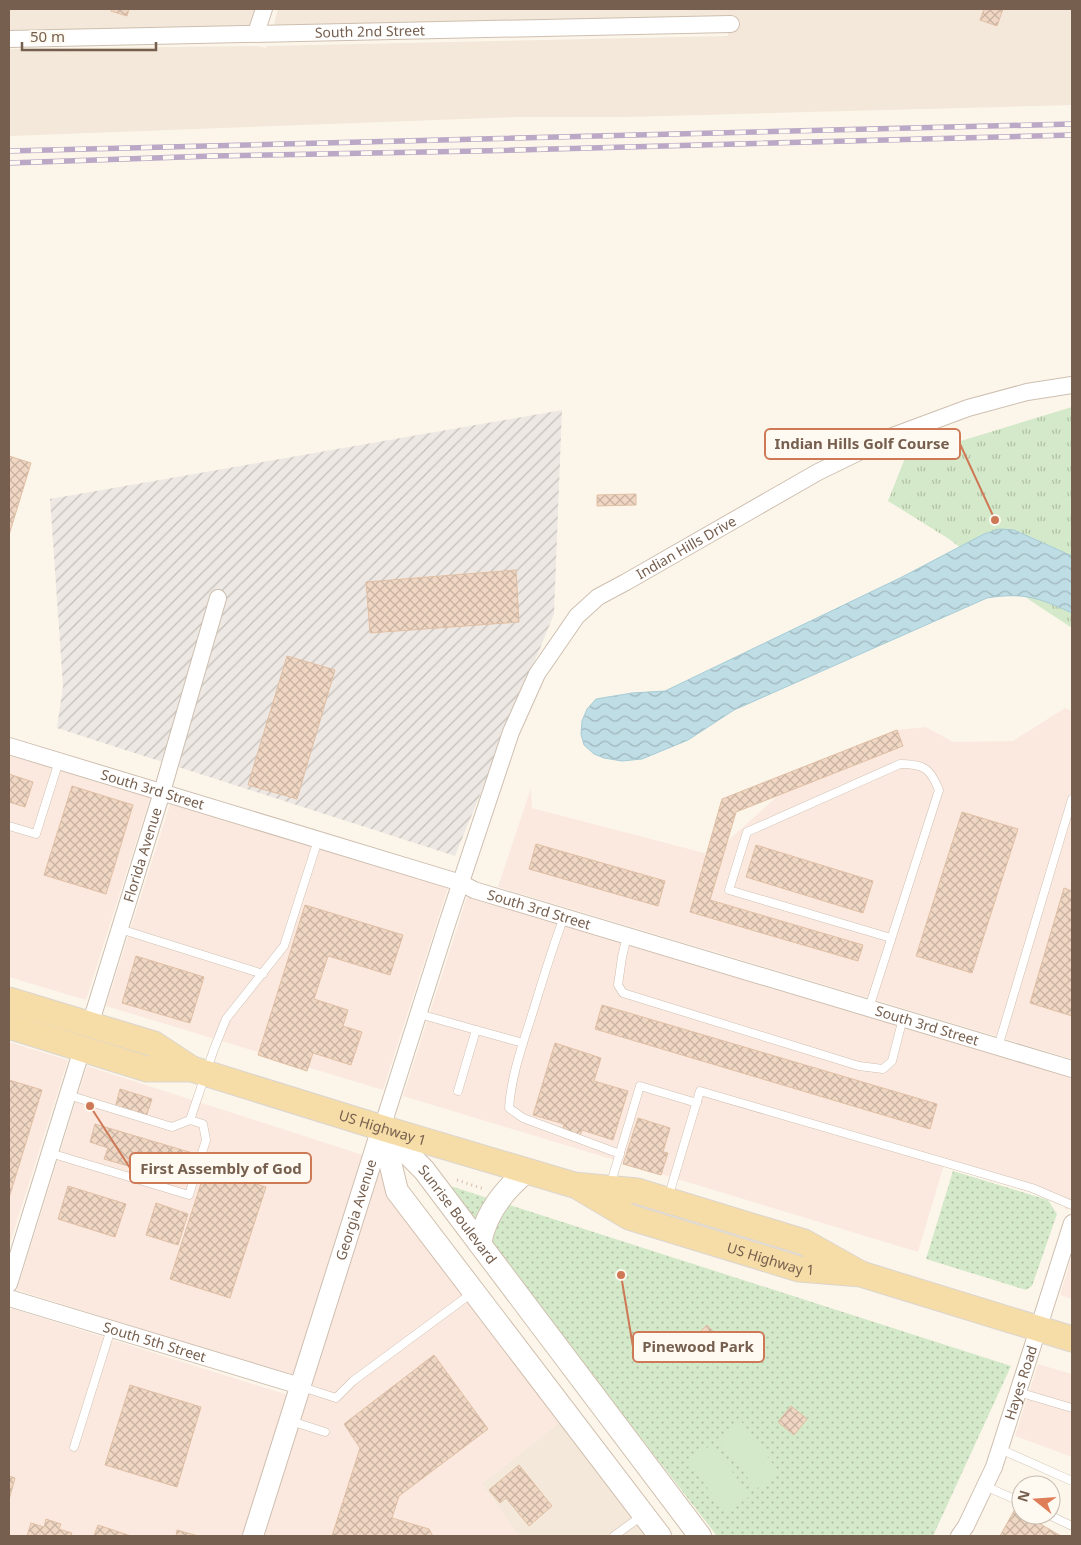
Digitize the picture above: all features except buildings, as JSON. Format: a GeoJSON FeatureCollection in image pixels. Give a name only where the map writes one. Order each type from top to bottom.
{"type":"FeatureCollection","features":[{"type":"Feature","properties":{"kind":"main road","name":"US Highway 1"},"geometry":{"type":"LineString","coordinates":[[9,1000],[154,1044],[199,1071],[382,1128],[574,1185],[637,1191],[804,1242],[861,1274],[1072,1339]]}},
{"type":"Feature","properties":{"kind":"main road","name":"US Highway 1"},"geometry":{"type":"LineString","coordinates":[[9,1026],[147,1069],[199,1071]]}},
{"type":"Feature","properties":{"kind":"main road","name":"Sunrise Boulevard"},"geometry":{"type":"LineString","coordinates":[[382,1128],[424,1170],[700,1536]]}},
{"type":"Feature","properties":{"kind":"main road","name":"Sunrise Boulevard"},"geometry":{"type":"LineString","coordinates":[[382,1128],[397,1191],[660,1536]]}},
{"type":"Feature","properties":{"kind":"main road"},"geometry":{"type":"LineString","coordinates":[[480,1244],[484,1228],[500,1199],[527,1171]]}},
{"type":"Feature","properties":{"kind":"main road","name":"US Highway 1"},"geometry":{"type":"LineString","coordinates":[[574,1185],[630,1217],[639,1220],[799,1269],[861,1274]]}},
{"type":"Feature","properties":{"kind":"street"},"geometry":{"type":"LineString","coordinates":[[256,33],[264,9]]}},
{"type":"Feature","properties":{"kind":"street","name":"South 2nd Street"},"geometry":{"type":"LineString","coordinates":[[9,39],[731,24]]}},
{"type":"Feature","properties":{"kind":"street","name":"Indian Hills Drive"},"geometry":{"type":"LineString","coordinates":[[461,883],[511,732],[537,674],[578,616],[598,597],[818,472],[890,437],[968,408],[1027,392],[1072,385]]}},
{"type":"Feature","properties":{"kind":"street","name":"Florida Avenue"},"geometry":{"type":"LineString","coordinates":[[90,1025],[162,792],[218,598]]}},
{"type":"Feature","properties":{"kind":"street","name":"South 3rd Street"},"geometry":{"type":"LineString","coordinates":[[9,746],[461,883],[474,890],[1072,1069]]}},
{"type":"Feature","properties":{"kind":"street","name":"Georgia Avenue"},"geometry":{"type":"LineString","coordinates":[[253,1536],[461,883]]}},
{"type":"Feature","properties":{"kind":"street"},"geometry":{"type":"LineString","coordinates":[[9,1284],[82,1049]]}},
{"type":"Feature","properties":{"kind":"street","name":"Hayes Road"},"geometry":{"type":"LineString","coordinates":[[959,1536],[966,1526],[994,1467],[1072,1223]]}},
{"type":"Feature","properties":{"kind":"street","name":"South 5th Street"},"geometry":{"type":"LineString","coordinates":[[9,1298],[300,1386]]}},
{"type":"Feature","properties":{"kind":"lane"},"geometry":{"type":"LineString","coordinates":[[9,826],[36,834],[59,761]]}},
{"type":"Feature","properties":{"kind":"lane"},"geometry":{"type":"LineString","coordinates":[[869,1008],[938,790],[932,774],[916,764],[900,764],[747,832],[729,890],[891,938]]}},
{"type":"Feature","properties":{"kind":"lane"},"geometry":{"type":"LineString","coordinates":[[998,1047],[1072,799]]}},
{"type":"Feature","properties":{"kind":"lane"},"geometry":{"type":"LineString","coordinates":[[190,1120],[199,1071],[226,1019],[284,946],[318,840]]}},
{"type":"Feature","properties":{"kind":"lane"},"geometry":{"type":"LineString","coordinates":[[564,917],[523,1044],[511,1088],[510,1108],[523,1118],[620,1154]]}},
{"type":"Feature","properties":{"kind":"lane"},"geometry":{"type":"LineString","coordinates":[[120,929],[263,974]]}},
{"type":"Feature","properties":{"kind":"lane"},"geometry":{"type":"LineString","coordinates":[[628,936],[622,957],[618,985],[623,993],[859,1066],[883,1069],[892,1060],[903,1018]]}},
{"type":"Feature","properties":{"kind":"lane"},"geometry":{"type":"LineString","coordinates":[[419,1014],[523,1044]]}},
{"type":"Feature","properties":{"kind":"lane"},"geometry":{"type":"LineString","coordinates":[[458,1090],[476,1030]]}},
{"type":"Feature","properties":{"kind":"lane"},"geometry":{"type":"LineString","coordinates":[[609,1188],[640,1086],[697,1103]]}},
{"type":"Feature","properties":{"kind":"lane"},"geometry":{"type":"LineString","coordinates":[[667,1200],[700,1091],[1032,1188],[1072,1205]]}},
{"type":"Feature","properties":{"kind":"lane"},"geometry":{"type":"LineString","coordinates":[[50,1153],[189,1195],[206,1140],[203,1124],[190,1120],[172,1127],[68,1095]]}},
{"type":"Feature","properties":{"kind":"lane"},"geometry":{"type":"LineString","coordinates":[[300,1386],[336,1398],[353,1380],[473,1292]]}},
{"type":"Feature","properties":{"kind":"lane"},"geometry":{"type":"LineString","coordinates":[[74,1446],[111,1329]]}},
{"type":"Feature","properties":{"kind":"lane"},"geometry":{"type":"LineString","coordinates":[[1018,1392],[1072,1408]]}},
{"type":"Feature","properties":{"kind":"lane"},"geometry":{"type":"LineString","coordinates":[[289,1420],[325,1432]]}},
{"type":"Feature","properties":{"kind":"lane"},"geometry":{"type":"LineString","coordinates":[[1000,1449],[1072,1482]]}},
{"type":"Feature","properties":{"kind":"lane"},"geometry":{"type":"LineString","coordinates":[[985,1486],[1011,1498]]}},
{"type":"Feature","properties":{"kind":"lane"},"geometry":{"type":"LineString","coordinates":[[614,1536],[643,1514]]}},
{"type":"Feature","properties":{"kind":"path"},"geometry":{"type":"LineString","coordinates":[[454,1180],[489,1190]]}},
{"type":"Feature","properties":{"kind":"shaded area"},"geometry":{"type":"Polygon","coordinates":[[[9,9],[256,9],[251,27],[9,30],[9,9]]]}},
{"type":"Feature","properties":{"kind":"shaded area"},"geometry":{"type":"Polygon","coordinates":[[[278,9],[1072,9],[1072,105],[625,117],[519,117],[9,136],[9,49],[258,46],[266,48],[267,46],[728,36],[726,18],[273,27],[278,9]]]}},
{"type":"Feature","properties":{"kind":"shaded area"},"geometry":{"type":"Polygon","coordinates":[[[562,410],[554,614],[455,856],[57,728],[63,686],[50,499],[562,410]]]}},
{"type":"Feature","properties":{"kind":"shaded area"},"geometry":{"type":"Polygon","coordinates":[[[1065,708],[1072,711],[1072,1059],[498,887],[531,788],[532,808],[712,855],[793,782],[895,730],[925,727],[954,742],[1013,741],[1065,708]]]}},
{"type":"Feature","properties":{"kind":"shaded area"},"geometry":{"type":"Polygon","coordinates":[[[9,755],[150,798],[86,1000],[9,977],[9,755]]]}},
{"type":"Feature","properties":{"kind":"shaded area"},"geometry":{"type":"Polygon","coordinates":[[[170,804],[448,888],[383,1090],[106,1006],[170,804]]]}},
{"type":"Feature","properties":{"kind":"shaded area"},"geometry":{"type":"Polygon","coordinates":[[[467,897],[1072,1078],[1072,1201],[1067,1211],[1057,1196],[1051,1191],[956,1162],[947,1163],[943,1168],[918,1252],[403,1096],[467,897]]]}},
{"type":"Feature","properties":{"kind":"shaded area"},"geometry":{"type":"Polygon","coordinates":[[[9,1042],[68,1060],[9,1246],[9,1042]]]}},
{"type":"Feature","properties":{"kind":"shaded area"},"geometry":{"type":"Polygon","coordinates":[[[87,1066],[363,1155],[293,1377],[17,1290],[87,1066]]]}},
{"type":"Feature","properties":{"kind":"shaded area"},"geometry":{"type":"Polygon","coordinates":[[[381,1166],[561,1421],[482,1484],[519,1536],[264,1536],[381,1166]]]}},
{"type":"Feature","properties":{"kind":"shaded area"},"geometry":{"type":"Polygon","coordinates":[[[1072,1255],[1072,1299],[1060,1295],[1072,1255]]]}},
{"type":"Feature","properties":{"kind":"shaded area"},"geometry":{"type":"Polygon","coordinates":[[[11,1308],[288,1395],[243,1536],[9,1536],[9,1316],[11,1308]]]}},
{"type":"Feature","properties":{"kind":"shaded area"},"geometry":{"type":"Polygon","coordinates":[[[1038,1364],[1072,1374],[1072,1457],[1015,1436],[1038,1364]]]}},
{"type":"Feature","properties":{"kind":"shaded area"},"geometry":{"type":"Polygon","coordinates":[[[561,1421],[648,1536],[519,1536],[482,1484],[561,1421]]]}},
{"type":"Feature","properties":{"kind":"green space"},"geometry":{"type":"Polygon","coordinates":[[[1072,407],[1072,628],[1031,601],[949,539],[888,501],[905,458],[1072,407]]]}},
{"type":"Feature","properties":{"kind":"green space"},"geometry":{"type":"Polygon","coordinates":[[[953,1171],[1048,1200],[1057,1214],[1032,1286],[1026,1290],[926,1259],[953,1171]]]}},
{"type":"Feature","properties":{"kind":"green space"},"geometry":{"type":"Polygon","coordinates":[[[444,1184],[1011,1366],[933,1536],[717,1536],[444,1184]]]}},
{"type":"Feature","properties":{"kind":"green space"},"geometry":{"type":"Polygon","coordinates":[[[741,1421],[779,1472],[756,1489],[718,1438],[741,1421]]]}},
{"type":"Feature","properties":{"kind":"green space"},"geometry":{"type":"Polygon","coordinates":[[[712,1444],[750,1496],[727,1513],[688,1462],[712,1444]]]}},
{"type":"Feature","properties":{"kind":"water"},"geometry":{"type":"Polygon","coordinates":[[[1000,529],[1014,530],[1072,556],[1072,613],[1041,600],[1021,596],[987,598],[734,710],[688,740],[642,759],[622,761],[604,758],[594,754],[584,745],[581,734],[582,721],[587,709],[596,699],[632,693],[665,691],[902,577],[984,534],[1000,529]]]}},
{"type":"Feature","properties":{"kind":"railway"},"geometry":{"type":"LineString","coordinates":[[9,151],[1072,124]]}},
{"type":"Feature","properties":{"kind":"railway"},"geometry":{"type":"LineString","coordinates":[[9,163],[212,156],[1072,135]]}},
{"type":"Feature","properties":{"kind":"place","name":"Indian Hills Golf Course"},"geometry":{"type":"Point","coordinates":[995,520]}},
{"type":"Feature","properties":{"kind":"place","name":"First Assembly of God"},"geometry":{"type":"Point","coordinates":[90,1106]}},
{"type":"Feature","properties":{"kind":"place","name":"Pinewood Park"},"geometry":{"type":"Point","coordinates":[621,1275]}}]}
